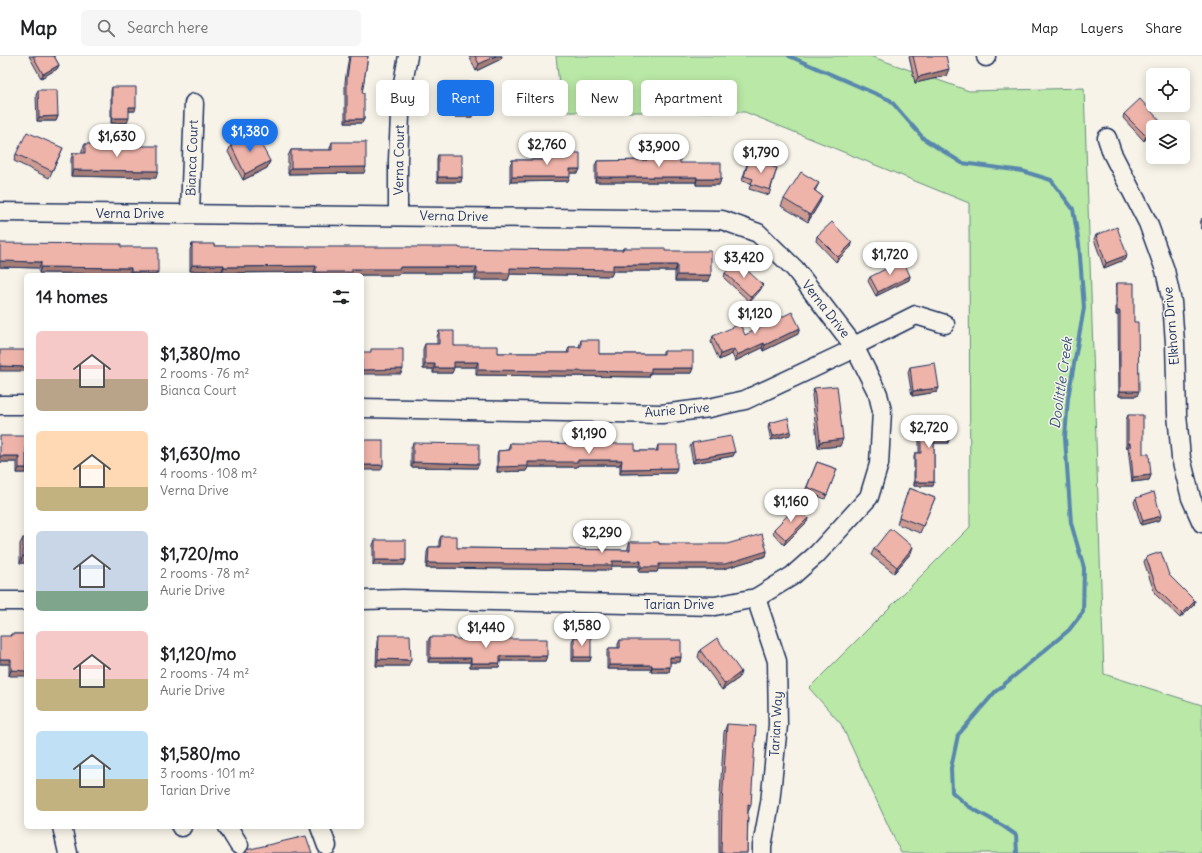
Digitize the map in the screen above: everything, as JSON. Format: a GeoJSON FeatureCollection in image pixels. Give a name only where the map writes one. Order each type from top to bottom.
{"type":"FeatureCollection","features":[{"type":"Feature","properties":{"kind":"street","name":"Verna Court"},"geometry":{"type":"LineString","coordinates":[[398,216],[398,160],[401,94],[408,56]]}},
{"type":"Feature","properties":{"kind":"street","name":"Bianca Court"},"geometry":{"type":"LineString","coordinates":[[190,213],[194,103]]}},
{"type":"Feature","properties":{"kind":"street","name":"Elkhorn Drive"},"geometry":{"type":"LineString","coordinates":[[1107,138],[1112,152],[1148,223],[1165,270],[1172,302],[1177,414],[1181,458],[1191,498],[1202,522]]}},
{"type":"Feature","properties":{"kind":"street","name":"Verna Drive"},"geometry":{"type":"LineString","coordinates":[[0,212],[722,220],[758,233],[795,269],[854,346]]}},
{"type":"Feature","properties":{"kind":"street","name":"Aurie Drive"},"geometry":{"type":"LineString","coordinates":[[364,408],[662,414],[709,408],[745,400],[844,353],[854,346],[916,315],[945,324]]}},
{"type":"Feature","properties":{"kind":"street","name":"Tarian Drive"},"geometry":{"type":"LineString","coordinates":[[364,600],[411,599],[715,606],[756,598],[792,576],[812,558],[869,497],[880,464],[882,411],[878,394],[854,346]]}},
{"type":"Feature","properties":{"kind":"street"},"geometry":{"type":"LineString","coordinates":[[0,405],[24,405]]}},
{"type":"Feature","properties":{"kind":"street","name":"Tarian Way"},"geometry":{"type":"LineString","coordinates":[[756,598],[777,661],[778,669],[778,725],[770,803],[762,853]]}},
{"type":"Feature","properties":{"kind":"street"},"geometry":{"type":"LineString","coordinates":[[0,601],[24,601]]}},
{"type":"Feature","properties":{"kind":"street"},"geometry":{"type":"LineString","coordinates":[[62,829],[68,853]]}},
{"type":"Feature","properties":{"kind":"street"},"geometry":{"type":"LineString","coordinates":[[229,829],[238,845]]}},
{"type":"Feature","properties":{"kind":"street"},"geometry":{"type":"LineString","coordinates":[[321,829],[327,846]]}},
{"type":"Feature","properties":{"kind":"green space"},"geometry":{"type":"Polygon","coordinates":[[[556,56],[870,56],[969,91],[1084,88],[1104,674],[1202,705],[1202,853],[901,853],[841,724],[809,688],[970,527],[969,203],[745,112],[737,112],[737,80],[641,80],[641,112],[633,112],[633,80],[576,80],[576,112],[568,112],[568,80],[559,80],[556,56]]]}},
{"type":"Feature","properties":{"kind":"building"},"geometry":{"type":"Polygon","coordinates":[[[33,56],[54,56],[59,65],[43,74],[33,56]]]}},
{"type":"Feature","properties":{"kind":"building"},"geometry":{"type":"Polygon","coordinates":[[[350,56],[368,56],[362,93],[364,93],[364,119],[347,119],[347,78],[350,56]]]}},
{"type":"Feature","properties":{"kind":"building"},"geometry":{"type":"Polygon","coordinates":[[[475,56],[496,56],[479,64],[475,56]]]}},
{"type":"Feature","properties":{"kind":"building"},"geometry":{"type":"Polygon","coordinates":[[[913,56],[946,56],[949,69],[918,77],[913,56]]]}},
{"type":"Feature","properties":{"kind":"building"},"geometry":{"type":"Polygon","coordinates":[[[112,87],[136,87],[136,107],[129,107],[129,118],[112,118],[112,87]]]}},
{"type":"Feature","properties":{"kind":"building"},"geometry":{"type":"Polygon","coordinates":[[[38,90],[57,90],[58,116],[39,117],[38,90]]]}},
{"type":"Feature","properties":{"kind":"building"},"geometry":{"type":"Polygon","coordinates":[[[1140,99],[1146,106],[1146,112],[1152,112],[1159,120],[1146,120],[1146,136],[1124,114],[1140,99]]]}},
{"type":"Feature","properties":{"kind":"building"},"geometry":{"type":"Polygon","coordinates":[[[27,132],[63,148],[52,171],[16,154],[27,132]]]}},
{"type":"Feature","properties":{"kind":"building"},"geometry":{"type":"Polygon","coordinates":[[[255,133],[270,161],[245,174],[231,145],[255,133]]]}},
{"type":"Feature","properties":{"kind":"building"},"geometry":{"type":"Polygon","coordinates":[[[332,142],[366,142],[366,167],[291,168],[291,150],[332,150],[332,142]]]}},
{"type":"Feature","properties":{"kind":"building"},"geometry":{"type":"Polygon","coordinates":[[[85,144],[110,144],[110,146],[158,146],[158,171],[73,170],[73,153],[85,153],[85,144]]]}},
{"type":"Feature","properties":{"kind":"building"},"geometry":{"type":"Polygon","coordinates":[[[551,153],[580,153],[580,169],[570,169],[570,177],[512,177],[512,160],[551,160],[551,153]]]}},
{"type":"Feature","properties":{"kind":"building"},"geometry":{"type":"Polygon","coordinates":[[[438,155],[462,155],[462,177],[438,177],[438,155]]]}},
{"type":"Feature","properties":{"kind":"building"},"geometry":{"type":"Polygon","coordinates":[[[647,155],[680,155],[680,163],[721,163],[721,179],[697,179],[697,177],[597,177],[597,161],[647,160],[647,155]]]}},
{"type":"Feature","properties":{"kind":"building"},"geometry":{"type":"Polygon","coordinates":[[[749,160],[777,168],[770,190],[751,184],[753,179],[744,176],[749,160]]]}},
{"type":"Feature","properties":{"kind":"building"},"geometry":{"type":"Polygon","coordinates":[[[801,172],[819,183],[814,190],[822,196],[810,215],[784,199],[801,172]]]}},
{"type":"Feature","properties":{"kind":"building"},"geometry":{"type":"Polygon","coordinates":[[[832,222],[852,243],[838,257],[817,236],[832,222]]]}},
{"type":"Feature","properties":{"kind":"building"},"geometry":{"type":"Polygon","coordinates":[[[1117,227],[1127,255],[1106,263],[1096,235],[1117,227]]]}},
{"type":"Feature","properties":{"kind":"building"},"geometry":{"type":"Polygon","coordinates":[[[0,243],[121,244],[121,247],[158,247],[158,272],[131,272],[131,268],[41,267],[41,262],[0,261],[0,243]]]}},
{"type":"Feature","properties":{"kind":"building"},"geometry":{"type":"Polygon","coordinates":[[[192,244],[258,247],[459,247],[558,250],[623,250],[623,248],[665,248],[665,251],[711,251],[711,275],[677,275],[677,265],[613,265],[613,270],[510,268],[510,273],[477,273],[477,267],[400,267],[400,269],[352,269],[352,272],[316,272],[316,266],[224,267],[224,265],[192,265],[192,244]]]}},
{"type":"Feature","properties":{"kind":"building"},"geometry":{"type":"Polygon","coordinates":[[[903,260],[910,276],[878,292],[870,277],[903,260]]]}},
{"type":"Feature","properties":{"kind":"building"},"geometry":{"type":"Polygon","coordinates":[[[737,261],[763,285],[751,297],[725,273],[737,261]]]}},
{"type":"Feature","properties":{"kind":"building"},"geometry":{"type":"Polygon","coordinates":[[[1117,283],[1134,283],[1134,322],[1138,322],[1139,391],[1120,391],[1120,311],[1117,311],[1117,283]]]}},
{"type":"Feature","properties":{"kind":"building"},"geometry":{"type":"Polygon","coordinates":[[[792,312],[800,328],[765,345],[764,343],[737,355],[734,349],[721,354],[713,336],[740,324],[745,335],[792,312]]]}},
{"type":"Feature","properties":{"kind":"building"},"geometry":{"type":"Polygon","coordinates":[[[439,331],[454,331],[454,346],[498,346],[498,353],[569,353],[569,347],[581,347],[581,340],[599,340],[599,354],[664,354],[664,351],[693,351],[693,368],[651,368],[651,372],[478,370],[478,362],[454,362],[454,368],[435,368],[435,364],[425,364],[425,344],[439,344],[439,331]]]}},
{"type":"Feature","properties":{"kind":"building"},"geometry":{"type":"Polygon","coordinates":[[[371,349],[403,349],[403,369],[364,370],[364,352],[371,352],[371,349]]]}},
{"type":"Feature","properties":{"kind":"building"},"geometry":{"type":"Polygon","coordinates":[[[0,350],[24,350],[24,367],[0,366],[0,350]]]}},
{"type":"Feature","properties":{"kind":"building"},"geometry":{"type":"Polygon","coordinates":[[[935,363],[939,388],[913,391],[910,367],[935,363]]]}},
{"type":"Feature","properties":{"kind":"building"},"geometry":{"type":"Polygon","coordinates":[[[837,386],[843,439],[820,442],[814,388],[837,386]]]}},
{"type":"Feature","properties":{"kind":"building"},"geometry":{"type":"Polygon","coordinates":[[[1128,415],[1143,415],[1143,454],[1149,454],[1151,475],[1133,477],[1130,443],[1128,443],[1128,415]]]}},
{"type":"Feature","properties":{"kind":"building"},"geometry":{"type":"Polygon","coordinates":[[[788,418],[791,431],[773,436],[769,423],[788,418]]]}},
{"type":"Feature","properties":{"kind":"building"},"geometry":{"type":"Polygon","coordinates":[[[921,421],[949,421],[949,439],[934,439],[934,482],[915,482],[915,453],[921,453],[921,421]]]}},
{"type":"Feature","properties":{"kind":"building"},"geometry":{"type":"Polygon","coordinates":[[[0,436],[24,436],[24,468],[19,468],[19,456],[0,456],[0,436]]]}},
{"type":"Feature","properties":{"kind":"building"},"geometry":{"type":"Polygon","coordinates":[[[731,436],[735,452],[695,459],[692,443],[731,436]]]}},
{"type":"Feature","properties":{"kind":"building"},"geometry":{"type":"Polygon","coordinates":[[[364,440],[383,440],[383,465],[364,465],[364,440]]]}},
{"type":"Feature","properties":{"kind":"building"},"geometry":{"type":"Polygon","coordinates":[[[413,443],[479,444],[479,464],[413,462],[413,443]]]}},
{"type":"Feature","properties":{"kind":"building"},"geometry":{"type":"Polygon","coordinates":[[[510,443],[635,444],[635,451],[658,451],[658,445],[677,445],[677,468],[621,469],[622,460],[528,462],[528,466],[498,467],[498,451],[510,450],[510,443]]]}},
{"type":"Feature","properties":{"kind":"building"},"geometry":{"type":"Polygon","coordinates":[[[817,462],[837,469],[827,495],[807,487],[817,462]]]}},
{"type":"Feature","properties":{"kind":"building"},"geometry":{"type":"Polygon","coordinates":[[[909,488],[935,498],[923,526],[899,517],[909,488]]]}},
{"type":"Feature","properties":{"kind":"building"},"geometry":{"type":"Polygon","coordinates":[[[1154,492],[1161,516],[1143,521],[1136,498],[1154,492]]]}},
{"type":"Feature","properties":{"kind":"building"},"geometry":{"type":"Polygon","coordinates":[[[797,506],[808,518],[786,540],[774,529],[797,506]]]}},
{"type":"Feature","properties":{"kind":"building"},"geometry":{"type":"Polygon","coordinates":[[[889,530],[893,530],[913,547],[897,567],[874,549],[889,530]]]}},
{"type":"Feature","properties":{"kind":"building"},"geometry":{"type":"Polygon","coordinates":[[[762,534],[767,551],[725,564],[659,564],[659,567],[641,567],[641,561],[612,561],[612,565],[428,563],[429,547],[440,547],[441,536],[457,536],[457,548],[630,550],[630,542],[659,542],[659,544],[727,544],[762,534]]]}},
{"type":"Feature","properties":{"kind":"building"},"geometry":{"type":"Polygon","coordinates":[[[23,538],[24,538],[24,556],[23,538]]]}},
{"type":"Feature","properties":{"kind":"building"},"geometry":{"type":"Polygon","coordinates":[[[375,540],[406,540],[406,560],[375,560],[375,540]]]}},
{"type":"Feature","properties":{"kind":"building"},"geometry":{"type":"Polygon","coordinates":[[[1161,552],[1169,575],[1195,601],[1182,614],[1157,589],[1146,557],[1161,552]]]}},
{"type":"Feature","properties":{"kind":"building"},"geometry":{"type":"Polygon","coordinates":[[[11,634],[24,634],[24,671],[11,670],[11,659],[0,659],[0,636],[11,636],[11,634]]]}},
{"type":"Feature","properties":{"kind":"building"},"geometry":{"type":"Polygon","coordinates":[[[379,635],[410,635],[411,660],[378,659],[379,635]]]}},
{"type":"Feature","properties":{"kind":"building"},"geometry":{"type":"Polygon","coordinates":[[[430,637],[453,637],[453,639],[547,639],[547,656],[500,656],[500,663],[471,663],[471,658],[430,658],[430,637]]]}},
{"type":"Feature","properties":{"kind":"building"},"geometry":{"type":"Polygon","coordinates":[[[574,637],[591,637],[591,657],[574,657],[574,637]]]}},
{"type":"Feature","properties":{"kind":"building"},"geometry":{"type":"Polygon","coordinates":[[[717,638],[741,672],[725,684],[700,650],[717,638]]]}},
{"type":"Feature","properties":{"kind":"building"},"geometry":{"type":"Polygon","coordinates":[[[620,640],[681,640],[681,657],[670,657],[670,667],[652,667],[652,665],[609,665],[609,648],[620,648],[620,640]]]}},
{"type":"Feature","properties":{"kind":"building"},"geometry":{"type":"Polygon","coordinates":[[[727,724],[756,726],[751,805],[748,804],[747,853],[721,853],[722,803],[727,724]]]}},
{"type":"Feature","properties":{"kind":"building"},"geometry":{"type":"Polygon","coordinates":[[[306,836],[312,853],[247,853],[246,850],[306,836]]]}},
{"type":"Feature","properties":{"kind":"waterway","name":"Doolittle Creek"},"geometry":{"type":"LineString","coordinates":[[789,56],[890,100],[924,139],[962,163],[1022,171],[1051,180],[1073,209],[1079,244],[1084,308],[1068,398],[1065,438],[1071,523],[1084,568],[1083,612],[1069,630],[995,692],[958,735],[951,768],[952,792],[968,806],[1016,835],[1017,853]]}}]}
